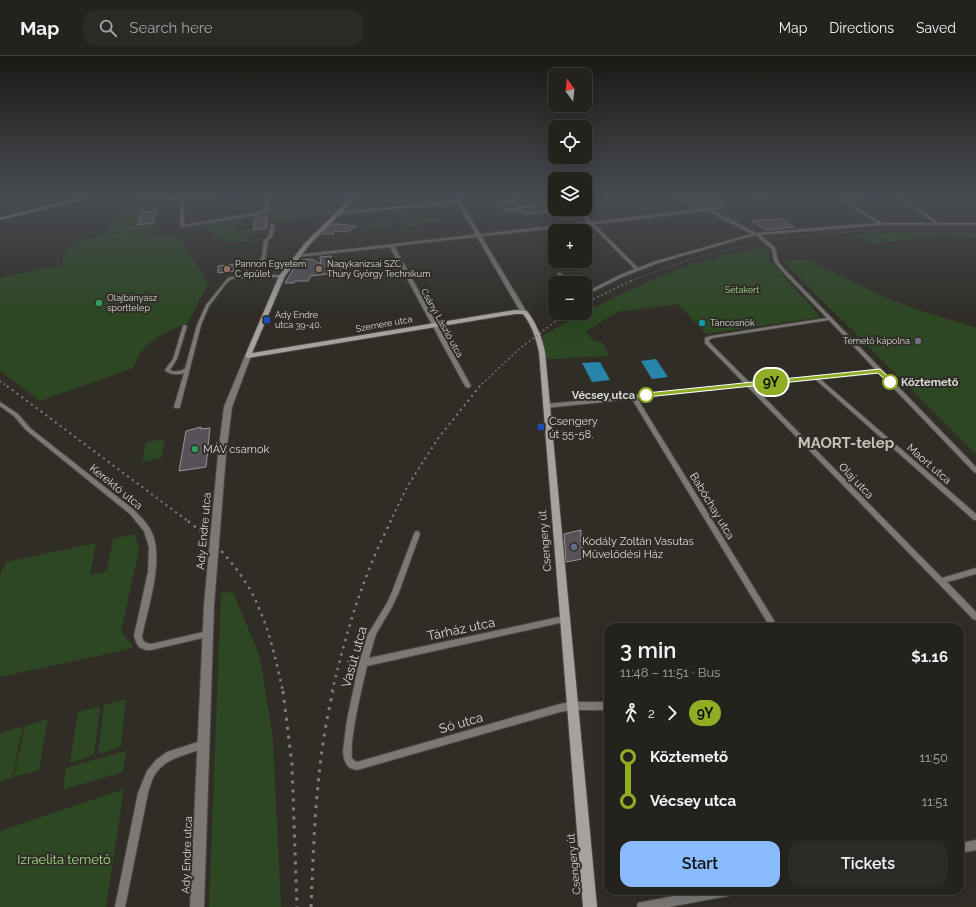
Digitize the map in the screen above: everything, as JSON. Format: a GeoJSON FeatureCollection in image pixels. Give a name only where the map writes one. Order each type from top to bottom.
{"type":"FeatureCollection","features":[{"type":"Feature","properties":{"kind":"main road","name":"Ady Endre utca"},"geometry":{"type":"LineString","coordinates":[[248,356],[282,276],[314,237]]}},
{"type":"Feature","properties":{"kind":"main road","name":"Szemere utca"},"geometry":{"type":"LineString","coordinates":[[248,356],[523,311]]}},
{"type":"Feature","properties":{"kind":"main road","name":"Csengery út"},"geometry":{"type":"LineString","coordinates":[[523,311],[532,323],[541,344],[590,907]]}},
{"type":"Feature","properties":{"kind":"street"},"geometry":{"type":"LineString","coordinates":[[255,276],[264,256],[266,240],[269,237]]}},
{"type":"Feature","properties":{"kind":"street"},"geometry":{"type":"LineString","coordinates":[[297,256],[478,237]]}},
{"type":"Feature","properties":{"kind":"street","name":"Csengery út"},"geometry":{"type":"LineString","coordinates":[[478,237],[482,238],[523,311]]}},
{"type":"Feature","properties":{"kind":"street"},"geometry":{"type":"LineString","coordinates":[[605,237],[637,269]]}},
{"type":"Feature","properties":{"kind":"street"},"geometry":{"type":"LineString","coordinates":[[592,289],[637,269],[683,254],[750,237]]}},
{"type":"Feature","properties":{"kind":"street"},"geometry":{"type":"LineString","coordinates":[[759,237],[773,248],[775,257],[780,266],[976,471]]}},
{"type":"Feature","properties":{"kind":"street","name":"Csányi László utca"},"geometry":{"type":"LineString","coordinates":[[392,246],[468,386]]}},
{"type":"Feature","properties":{"kind":"street"},"geometry":{"type":"LineString","coordinates":[[177,407],[199,325],[207,306],[224,284],[231,278],[282,276]]}},
{"type":"Feature","properties":{"kind":"street","name":"Olaj utca"},"geometry":{"type":"LineString","coordinates":[[830,319],[711,337],[707,339],[708,343],[976,617]]}},
{"type":"Feature","properties":{"kind":"street"},"geometry":{"type":"LineString","coordinates":[[185,326],[175,359],[167,370],[173,373],[187,370]]}},
{"type":"Feature","properties":{"kind":"street","name":"Ady Endre utca"},"geometry":{"type":"LineString","coordinates":[[197,907],[208,634],[222,455],[226,416],[231,395],[248,356]]}},
{"type":"Feature","properties":{"kind":"street"},"geometry":{"type":"LineString","coordinates":[[546,406],[880,371]]}},
{"type":"Feature","properties":{"kind":"street","name":"Maort utca"},"geometry":{"type":"LineString","coordinates":[[815,377],[976,518]]}},
{"type":"Feature","properties":{"kind":"street","name":"Babóchay utca"},"geometry":{"type":"LineString","coordinates":[[633,396],[772,623]]}},
{"type":"Feature","properties":{"kind":"street","name":"Kerektó utca"},"geometry":{"type":"LineString","coordinates":[[0,404],[16,415],[28,429],[132,512],[147,530],[153,548],[153,559],[138,636],[142,646],[151,647],[208,634]]}},
{"type":"Feature","properties":{"kind":"street","name":"Vasút utca"},"geometry":{"type":"LineString","coordinates":[[357,766],[351,764],[347,758],[347,751],[354,701],[363,663],[373,630],[392,600],[417,534]]}},
{"type":"Feature","properties":{"kind":"street"},"geometry":{"type":"LineString","coordinates":[[941,581],[976,571]]}},
{"type":"Feature","properties":{"kind":"street","name":"Tárház utca"},"geometry":{"type":"LineString","coordinates":[[363,663],[564,619]]}},
{"type":"Feature","properties":{"kind":"street","name":"Só utca"},"geometry":{"type":"LineString","coordinates":[[357,766],[560,708],[572,706],[604,706]]}},
{"type":"Feature","properties":{"kind":"street"},"geometry":{"type":"LineString","coordinates":[[120,907],[143,793],[150,774],[159,763],[170,755],[204,744]]}},
{"type":"Feature","properties":{"kind":"street"},"geometry":{"type":"LineString","coordinates":[[964,847],[976,845]]}},
{"type":"Feature","properties":{"kind":"street"},"geometry":{"type":"LineString","coordinates":[[642,907],[706,895]]}},
{"type":"Feature","properties":{"kind":"green space","name":"Olajbányász sporttelep"},"geometry":{"type":"Polygon","coordinates":[[[96,237],[179,237],[208,283],[188,323],[162,334],[155,339],[142,351],[133,368],[40,401],[0,371],[0,278],[63,265],[63,258],[72,243],[96,237]]]}},
{"type":"Feature","properties":{"kind":"green space"},"geometry":{"type":"Polygon","coordinates":[[[218,237],[247,237],[247,240],[262,238],[262,240],[226,243],[218,237]]]}},
{"type":"Feature","properties":{"kind":"green space"},"geometry":{"type":"Polygon","coordinates":[[[851,237],[933,237],[871,244],[863,238],[851,237]]]}},
{"type":"Feature","properties":{"kind":"green space"},"geometry":{"type":"Polygon","coordinates":[[[952,237],[976,237],[976,238],[952,237]]]}},
{"type":"Feature","properties":{"kind":"green space","name":"Sétakert"},"geometry":{"type":"Polygon","coordinates":[[[767,247],[770,261],[821,317],[706,334],[678,304],[617,312],[585,332],[594,341],[603,343],[609,356],[546,359],[542,336],[572,320],[592,320],[592,309],[654,279],[693,264],[720,256],[767,247]]]}},
{"type":"Feature","properties":{"kind":"green space","name":"Köztemető"},"geometry":{"type":"Polygon","coordinates":[[[806,259],[882,296],[919,310],[976,328],[976,454],[783,261],[806,259]]]}},
{"type":"Feature","properties":{"kind":"green space"},"geometry":{"type":"Polygon","coordinates":[[[165,439],[161,458],[142,462],[146,442],[165,439]]]}},
{"type":"Feature","properties":{"kind":"green space"},"geometry":{"type":"Polygon","coordinates":[[[135,534],[139,550],[121,631],[134,648],[0,677],[0,576],[6,562],[96,543],[90,575],[107,571],[113,539],[135,534]]]}},
{"type":"Feature","properties":{"kind":"green space"},"geometry":{"type":"Polygon","coordinates":[[[233,592],[260,657],[273,740],[281,907],[209,907],[221,593],[233,592]]]}},
{"type":"Feature","properties":{"kind":"green space"},"geometry":{"type":"Polygon","coordinates":[[[126,699],[121,747],[98,754],[104,705],[126,699]]]}},
{"type":"Feature","properties":{"kind":"green space"},"geometry":{"type":"Polygon","coordinates":[[[100,706],[94,755],[70,763],[78,712],[100,706]]]}},
{"type":"Feature","properties":{"kind":"green space"},"geometry":{"type":"Polygon","coordinates":[[[48,719],[39,770],[14,777],[25,726],[48,719]]]}},
{"type":"Feature","properties":{"kind":"green space"},"geometry":{"type":"Polygon","coordinates":[[[23,726],[12,778],[0,782],[0,733],[23,726]]]}},
{"type":"Feature","properties":{"kind":"green space"},"geometry":{"type":"Polygon","coordinates":[[[126,751],[123,772],[63,790],[66,768],[126,751]]]}},
{"type":"Feature","properties":{"kind":"green space","name":"Izraelita temető"},"geometry":{"type":"Polygon","coordinates":[[[124,789],[106,907],[0,907],[0,831],[124,789]]]}},
{"type":"Feature","properties":{"kind":"water"},"geometry":{"type":"Polygon","coordinates":[[[656,359],[668,377],[652,379],[641,361],[656,359]]]}},
{"type":"Feature","properties":{"kind":"water"},"geometry":{"type":"Polygon","coordinates":[[[600,362],[610,380],[592,382],[582,363],[600,362]]]}},
{"type":"Feature","properties":{"kind":"building","name":"Nagykanizsai SZC Thúry György Technikum"},"geometry":{"type":"Polygon","coordinates":[[[331,256],[335,273],[311,276],[308,281],[285,283],[297,263],[300,263],[302,260],[312,259],[321,264],[320,257],[331,256]]]}},
{"type":"Feature","properties":{"kind":"building","name":"Pannon Egyetem C épület"},"geometry":{"type":"Polygon","coordinates":[[[236,264],[235,271],[218,273],[218,266],[236,264]]]}},
{"type":"Feature","properties":{"kind":"building","name":"MÁV csarnok"},"geometry":{"type":"Polygon","coordinates":[[[201,427],[201,429],[210,428],[206,467],[179,471],[186,431],[201,427]]]}},
{"type":"Feature","properties":{"kind":"building","name":"Kodály Zoltán Vasutas Művelődési Ház"},"geometry":{"type":"Polygon","coordinates":[[[581,530],[581,542],[583,542],[582,559],[566,562],[564,534],[581,530]]]}},
{"type":"Feature","properties":{"kind":"railway"},"geometry":{"type":"LineString","coordinates":[[631,281],[714,253],[757,243],[798,237]]}},
{"type":"Feature","properties":{"kind":"railway"},"geometry":{"type":"LineString","coordinates":[[592,300],[633,280]]}},
{"type":"Feature","properties":{"kind":"railway"},"geometry":{"type":"LineString","coordinates":[[480,386],[519,349],[558,320]]}},
{"type":"Feature","properties":{"kind":"railway"},"geometry":{"type":"LineString","coordinates":[[0,381],[8,387]]}},
{"type":"Feature","properties":{"kind":"railway"},"geometry":{"type":"LineString","coordinates":[[7,386],[189,522]]}},
{"type":"Feature","properties":{"kind":"railway"},"geometry":{"type":"LineString","coordinates":[[390,522],[407,487],[439,437],[480,386]]}},
{"type":"Feature","properties":{"kind":"railway"},"geometry":{"type":"LineString","coordinates":[[188,521],[204,534],[227,557],[253,595],[269,636],[283,692]]}},
{"type":"Feature","properties":{"kind":"railway"},"geometry":{"type":"LineString","coordinates":[[332,692],[356,605],[372,562],[391,521]]}},
{"type":"Feature","properties":{"kind":"railway"},"geometry":{"type":"LineString","coordinates":[[283,691],[292,765],[297,907]]}},
{"type":"Feature","properties":{"kind":"railway"},"geometry":{"type":"LineString","coordinates":[[311,907],[319,772],[327,718],[333,691]]}},
{"type":"Feature","properties":{"kind":"bus line","name":"9Y"},"geometry":{"type":"LineString","coordinates":[[646,395],[880,371],[890,382]]}},
{"type":"Feature","properties":{"kind":"place","name":"Pannon Egyetem C épület"},"geometry":{"type":"Point","coordinates":[227,269]}},
{"type":"Feature","properties":{"kind":"place","name":"Nagykanizsai SZC Thúry György Technikum"},"geometry":{"type":"Point","coordinates":[319,269]}},
{"type":"Feature","properties":{"kind":"place","name":"Olajbányász sporttelep"},"geometry":{"type":"Point","coordinates":[99,303]}},
{"type":"Feature","properties":{"kind":"place","name":"Ady Endre utca 39-40."},"geometry":{"type":"Point","coordinates":[267,320]}},
{"type":"Feature","properties":{"kind":"place","name":"Táncosnők"},"geometry":{"type":"Point","coordinates":[702,323]}},
{"type":"Feature","properties":{"kind":"place","name":"Temető kápolna"},"geometry":{"type":"Point","coordinates":[918,341]}},
{"type":"Feature","properties":{"kind":"place","name":"Köztemető"},"geometry":{"type":"Point","coordinates":[890,382]}},
{"type":"Feature","properties":{"kind":"place","name":"Vécsey utca"},"geometry":{"type":"Point","coordinates":[646,395]}},
{"type":"Feature","properties":{"kind":"place","name":"Csengery út 55-58."},"geometry":{"type":"Point","coordinates":[541,427]}},
{"type":"Feature","properties":{"kind":"place","name":"MÁV csarnok"},"geometry":{"type":"Point","coordinates":[195,449]}},
{"type":"Feature","properties":{"kind":"place","name":"Kodály Zoltán Vasutas Művelődési Ház"},"geometry":{"type":"Point","coordinates":[574,547]}},
{"type":"Feature","properties":{"kind":"district","name":"MAORT-telep"},"geometry":{"type":"Point","coordinates":[846,443]}}]}
